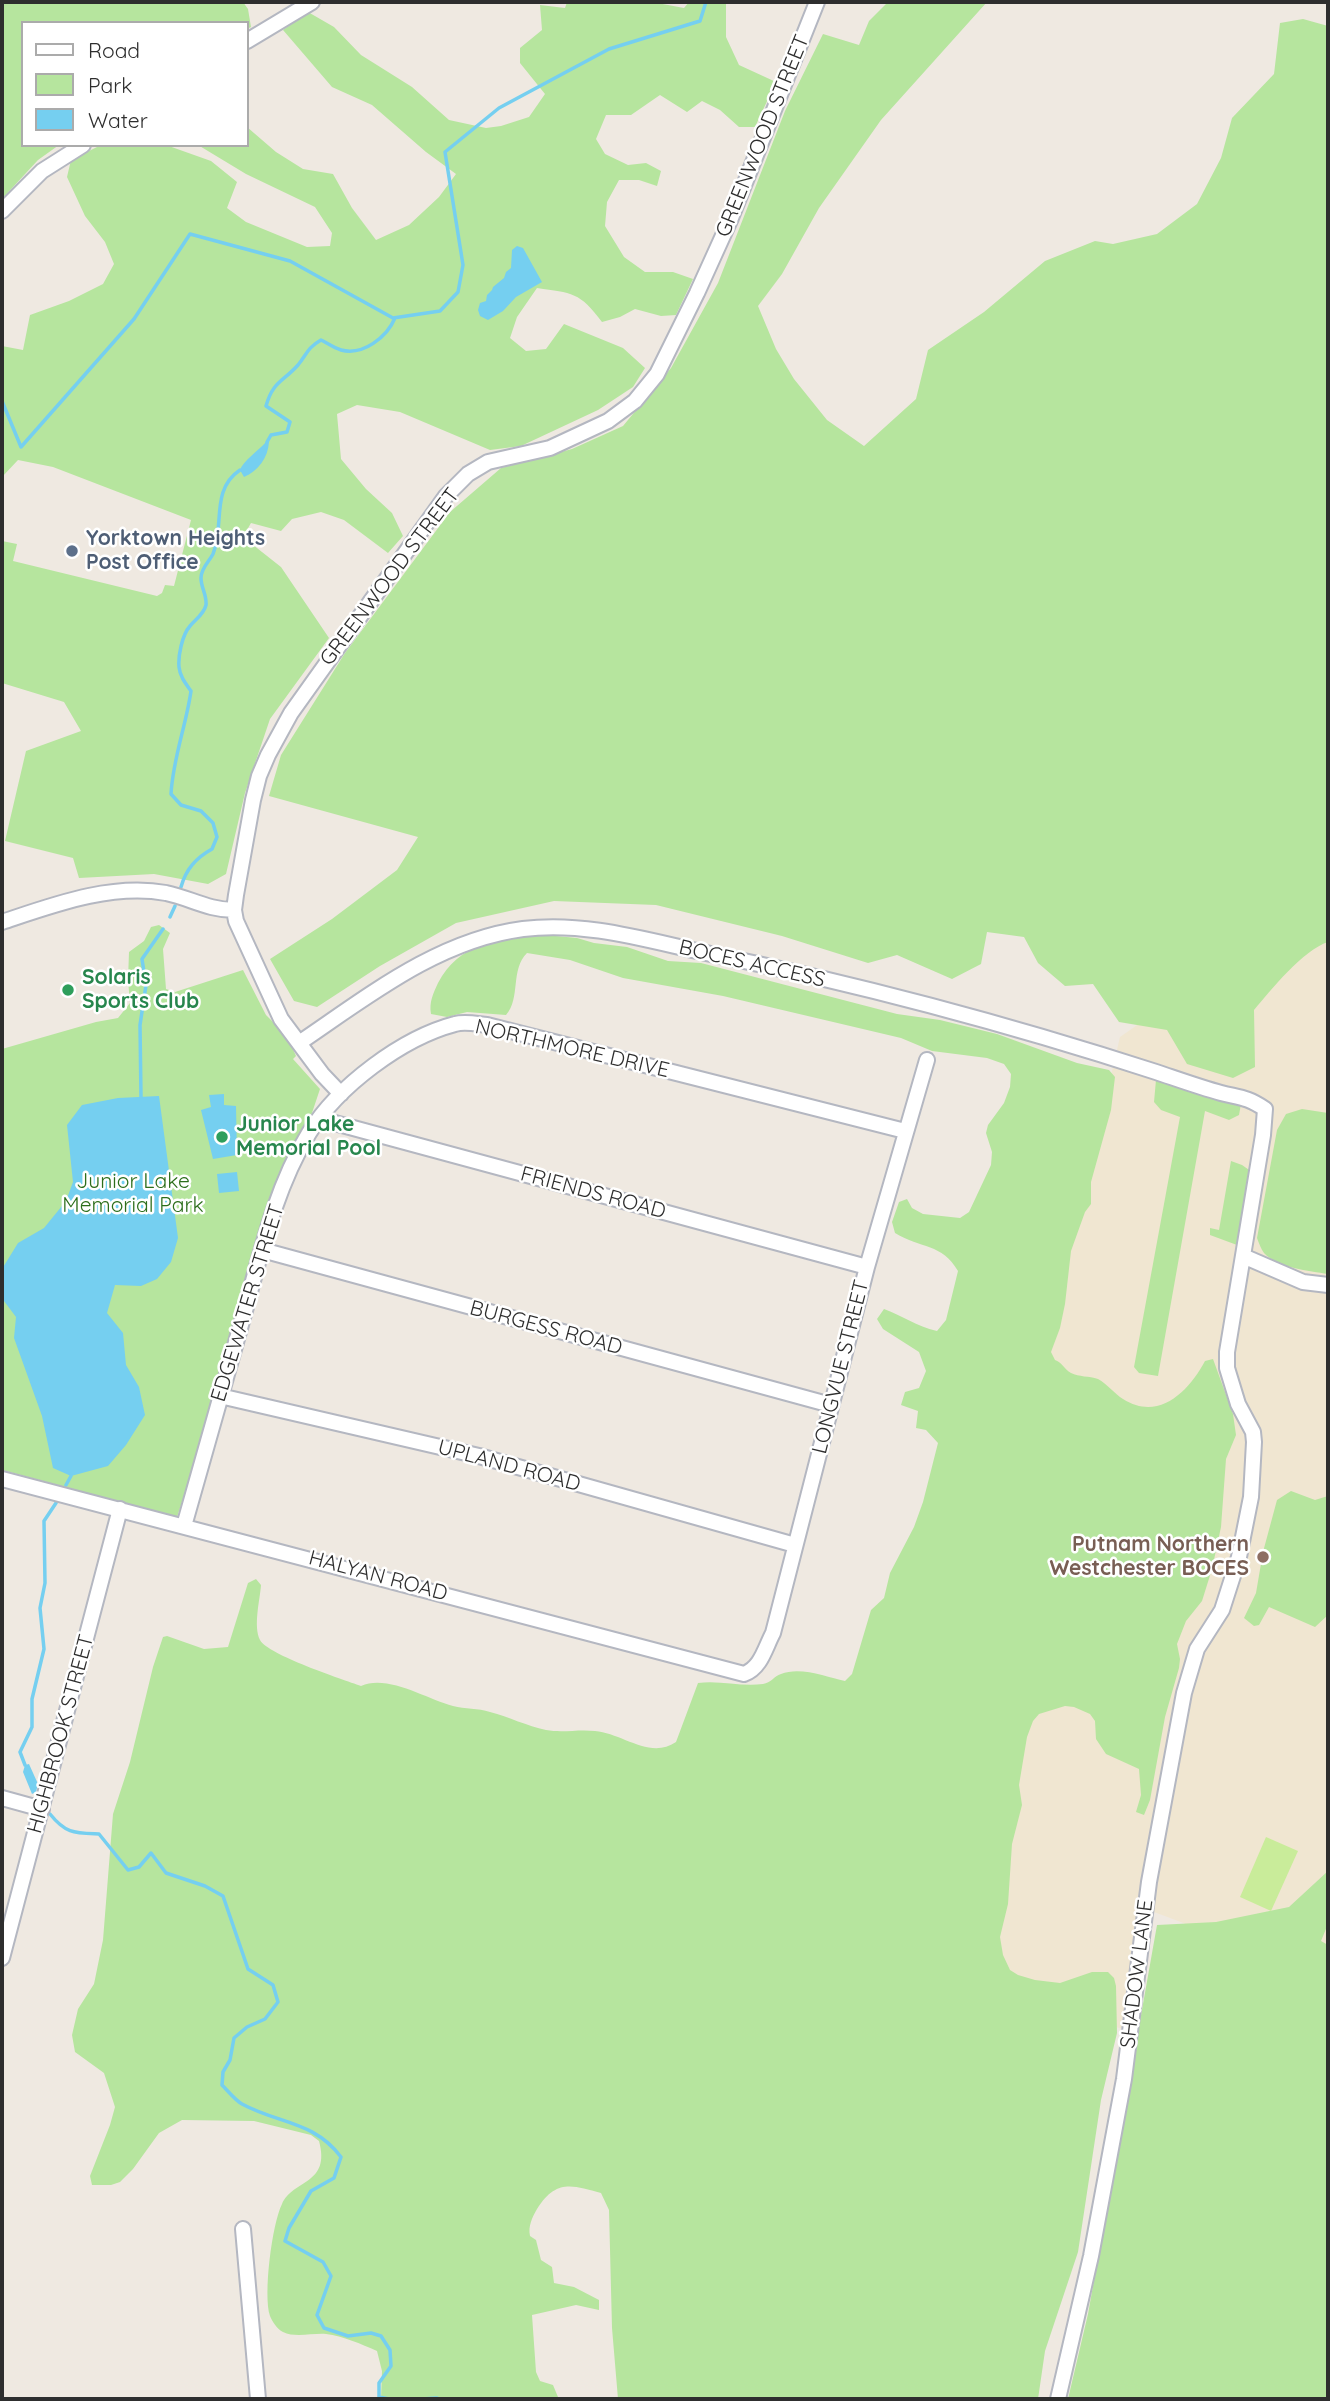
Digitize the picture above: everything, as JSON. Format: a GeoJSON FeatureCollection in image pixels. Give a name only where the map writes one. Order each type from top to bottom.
{"type":"FeatureCollection","features":[{"type":"Feature","properties":{"kind":"street"},"geometry":{"type":"LineString","coordinates":[[248,40],[312,2]]}},
{"type":"Feature","properties":{"kind":"street","name":"GREENWOOD STREET"},"geometry":{"type":"LineString","coordinates":[[234,911],[253,800],[268,755],[290,713],[446,496],[468,474],[488,462],[550,448],[608,421],[635,401],[657,374],[731,219],[817,2]]}},
{"type":"Feature","properties":{"kind":"street"},"geometry":{"type":"LineString","coordinates":[[2,211],[42,171],[80,147]]}},
{"type":"Feature","properties":{"kind":"street"},"geometry":{"type":"LineString","coordinates":[[2,922],[64,902],[134,889],[168,894],[217,910],[234,911],[248,950],[285,1026],[341,1094]]}},
{"type":"Feature","properties":{"kind":"street","name":"BOCES ACCESS"},"geometry":{"type":"LineString","coordinates":[[299,1043],[399,975],[465,943],[521,929],[554,927],[598,930],[718,955],[965,1013],[1221,1093],[1249,1098],[1265,1109],[1243,1256]]}},
{"type":"Feature","properties":{"kind":"street","name":"NORTHMORE DRIVE"},"geometry":{"type":"LineString","coordinates":[[341,1094],[365,1073],[408,1044],[458,1023],[487,1025],[905,1131]]}},
{"type":"Feature","properties":{"kind":"street","name":"LONGVUE STREET"},"geometry":{"type":"LineString","coordinates":[[752,1671],[773,1633],[867,1267],[927,1060]]}},
{"type":"Feature","properties":{"kind":"street","name":"EDGEWATER STREET"},"geometry":{"type":"LineString","coordinates":[[184,1526],[262,1250],[293,1165],[310,1132],[341,1094]]}},
{"type":"Feature","properties":{"kind":"street","name":"FRIENDS ROAD"},"geometry":{"type":"LineString","coordinates":[[320,1119],[867,1267]]}},
{"type":"Feature","properties":{"kind":"street","name":"BURGESS ROAD"},"geometry":{"type":"LineString","coordinates":[[262,1250],[831,1405]]}},
{"type":"Feature","properties":{"kind":"street"},"geometry":{"type":"LineString","coordinates":[[1243,1256],[1303,1282],[1328,1285]]}},
{"type":"Feature","properties":{"kind":"street","name":"SHADOW LANE"},"geometry":{"type":"LineString","coordinates":[[1058,2399],[1091,2256],[1124,2079],[1149,1882],[1184,1693],[1197,1649],[1222,1610],[1239,1557],[1251,1497],[1253,1432],[1238,1404],[1227,1368],[1243,1256]]}},
{"type":"Feature","properties":{"kind":"street","name":"UPLAND ROAD"},"geometry":{"type":"LineString","coordinates":[[220,1396],[479,1456],[795,1545]]}},
{"type":"Feature","properties":{"kind":"street","name":"HALYAN ROAD"},"geometry":{"type":"LineString","coordinates":[[2,1479],[744,1674],[752,1671]]}},
{"type":"Feature","properties":{"kind":"street","name":"HIGHBROOK STREET"},"geometry":{"type":"LineString","coordinates":[[2,1958],[120,1509]]}},
{"type":"Feature","properties":{"kind":"street"},"geometry":{"type":"LineString","coordinates":[[2,1798],[42,1809]]}},
{"type":"Feature","properties":{"kind":"street"},"geometry":{"type":"LineString","coordinates":[[243,2229],[258,2399]]}},
{"type":"Feature","properties":{"kind":"shaded area","name":"Putnam Northern Westchester BOCES"},"geometry":{"type":"Polygon","coordinates":[[[1328,892],[1328,1977],[1154,1912],[1132,2030],[968,2002],[1038,1388],[1120,1037],[1328,892]]]}},
{"type":"Feature","properties":{"kind":"green space"},"geometry":{"type":"Polygon","coordinates":[[[2,2],[243,2],[248,9],[251,27],[248,28],[248,21],[21,21],[21,147],[56,147],[38,160],[2,199],[2,2]]]}},
{"type":"Feature","properties":{"kind":"green space"},"geometry":{"type":"Polygon","coordinates":[[[567,2],[652,2],[684,8],[689,2],[729,2],[726,4],[726,37],[739,65],[776,82],[755,127],[739,127],[720,110],[702,101],[687,112],[660,95],[631,115],[606,115],[596,139],[605,154],[628,165],[646,163],[661,171],[657,186],[639,180],[619,180],[607,202],[605,226],[624,257],[645,272],[673,272],[693,279],[676,315],[661,316],[635,309],[602,322],[581,299],[559,291],[537,288],[517,317],[510,338],[526,351],[546,349],[564,324],[623,348],[645,368],[633,387],[598,410],[521,446],[490,450],[400,412],[357,405],[337,414],[341,459],[366,489],[392,513],[403,536],[388,553],[344,520],[321,512],[292,519],[281,531],[251,523],[243,537],[281,567],[329,638],[270,719],[245,793],[226,874],[208,884],[154,874],[79,878],[73,858],[5,841],[26,751],[81,731],[64,702],[2,683],[2,541],[17,544],[13,561],[157,596],[162,593],[165,585],[174,586],[191,520],[53,467],[18,460],[2,477],[2,346],[23,350],[30,315],[69,301],[103,284],[114,264],[105,242],[85,216],[67,177],[71,160],[97,147],[172,147],[211,161],[237,182],[227,208],[246,222],[307,247],[330,246],[332,233],[315,207],[246,174],[201,147],[248,147],[248,128],[276,152],[303,169],[333,174],[352,208],[376,240],[409,225],[439,197],[456,174],[372,105],[332,87],[283,30],[308,12],[334,27],[361,55],[412,87],[449,120],[486,128],[529,117],[545,94],[520,63],[520,48],[542,30],[540,5],[565,8],[567,2]]]}},
{"type":"Feature","properties":{"kind":"green space"},"geometry":{"type":"Polygon","coordinates":[[[888,2],[987,2],[881,120],[819,208],[782,274],[758,306],[776,349],[794,379],[827,420],[864,446],[916,399],[928,350],[984,312],[1045,261],[1095,241],[1113,244],[1157,234],[1197,204],[1221,158],[1232,118],[1274,74],[1280,23],[1303,19],[1328,26],[1328,942],[1318,946],[1298,962],[1254,1010],[1255,1067],[1233,1078],[1187,1064],[1167,1030],[1119,1022],[1093,984],[1065,986],[1038,963],[1024,937],[987,932],[981,964],[952,979],[897,955],[868,963],[782,936],[656,905],[554,901],[456,923],[380,966],[317,1007],[294,1001],[270,959],[332,919],[397,870],[418,837],[269,796],[281,755],[345,653],[450,512],[501,468],[572,449],[623,426],[671,368],[718,283],[785,111],[823,34],[859,45],[869,21],[888,2]]]}},
{"type":"Feature","properties":{"kind":"green space","name":"Junior Lake Memorial Park"},"geometry":{"type":"Polygon","coordinates":[[[159,925],[170,933],[163,949],[166,989],[175,992],[243,970],[266,1015],[287,1036],[296,1056],[293,1059],[320,1089],[177,1517],[2,1470],[2,1049],[118,1018],[130,1003],[129,952],[144,941],[151,927],[159,925]]]}},
{"type":"Feature","properties":{"kind":"green space"},"geometry":{"type":"Polygon","coordinates":[[[535,934],[627,947],[668,961],[701,963],[897,1014],[940,1020],[997,1034],[1077,1063],[1109,1070],[1115,1077],[1111,1110],[1091,1182],[1091,1204],[1085,1212],[1071,1251],[1065,1304],[1051,1352],[1055,1360],[1071,1373],[1098,1379],[1123,1399],[1149,1407],[1172,1400],[1190,1383],[1205,1361],[1213,1359],[1233,1414],[1236,1435],[1226,1459],[1221,1527],[1212,1569],[1202,1601],[1186,1621],[1177,1644],[1179,1668],[1165,1717],[1150,1800],[1144,1815],[1136,1812],[1141,1795],[1139,1769],[1106,1754],[1096,1739],[1095,1721],[1090,1714],[1065,1706],[1039,1714],[1027,1737],[1019,1785],[1022,1805],[1012,1844],[1008,1904],[1000,1937],[1003,1955],[1010,1970],[1035,1980],[1060,1983],[1092,1972],[1108,1972],[1114,1978],[1116,1986],[1117,2033],[1101,2100],[1078,2252],[1045,2351],[1038,2399],[618,2399],[612,2328],[609,2210],[601,2193],[565,2187],[544,2199],[531,2222],[530,2236],[536,2240],[541,2260],[552,2267],[554,2283],[574,2287],[599,2300],[599,2310],[576,2305],[532,2315],[536,2372],[540,2381],[553,2385],[558,2397],[381,2399],[382,2371],[377,2351],[332,2335],[288,2334],[279,2329],[270,2316],[268,2277],[278,2214],[287,2196],[309,2180],[320,2166],[319,2141],[311,2135],[254,2121],[182,2120],[159,2133],[120,2182],[92,2185],[90,2176],[115,2107],[104,2073],[75,2052],[72,2035],[78,2009],[94,1984],[103,1940],[113,1814],[130,1762],[163,1637],[204,1649],[228,1647],[248,1583],[256,1579],[261,1585],[257,1620],[260,1640],[276,1653],[306,1666],[361,1686],[372,1683],[395,1685],[442,1703],[485,1711],[546,1730],[595,1731],[646,1747],[666,1747],[676,1742],[698,1683],[763,1684],[781,1674],[796,1671],[845,1681],[852,1674],[871,1610],[884,1598],[890,1573],[914,1527],[923,1502],[938,1443],[926,1430],[916,1428],[918,1411],[901,1405],[905,1392],[919,1388],[926,1371],[919,1352],[883,1329],[877,1319],[884,1309],[937,1331],[946,1320],[958,1271],[952,1262],[938,1251],[895,1233],[892,1222],[899,1202],[907,1199],[912,1208],[923,1214],[960,1218],[969,1212],[991,1165],[992,1152],[986,1133],[988,1125],[1004,1103],[1011,1074],[1004,1064],[987,1058],[932,1051],[901,1038],[723,996],[623,978],[570,960],[527,953],[519,967],[513,1001],[506,1015],[467,1012],[447,1017],[431,1014],[431,1002],[438,983],[456,959],[479,946],[535,934]]]}},
{"type":"Feature","properties":{"kind":"green space"},"geometry":{"type":"Polygon","coordinates":[[[1156,1080],[1241,1104],[1239,1115],[1229,1120],[1205,1111],[1158,1376],[1139,1373],[1134,1367],[1180,1117],[1161,1110],[1154,1102],[1156,1080]]]}},
{"type":"Feature","properties":{"kind":"green space"},"geometry":{"type":"Polygon","coordinates":[[[1302,1109],[1328,1113],[1328,1274],[1277,1262],[1264,1253],[1257,1238],[1277,1130],[1286,1114],[1302,1109]]]}},
{"type":"Feature","properties":{"kind":"green space"},"geometry":{"type":"Polygon","coordinates":[[[1231,1161],[1252,1172],[1242,1242],[1237,1245],[1210,1235],[1210,1228],[1219,1230],[1231,1161]]]}},
{"type":"Feature","properties":{"kind":"green space"},"geometry":{"type":"Polygon","coordinates":[[[1291,1491],[1315,1500],[1328,1496],[1328,1615],[1315,1627],[1269,1607],[1259,1625],[1254,1626],[1244,1618],[1256,1593],[1263,1552],[1277,1500],[1291,1491]]]}},
{"type":"Feature","properties":{"kind":"green space"},"geometry":{"type":"Polygon","coordinates":[[[1266,1837],[1298,1851],[1271,1911],[1240,1897],[1266,1837]]]}},
{"type":"Feature","properties":{"kind":"green space"},"geometry":{"type":"Polygon","coordinates":[[[1328,1871],[1328,1924],[1321,1941],[1328,1945],[1328,2399],[1068,2399],[1088,2314],[1157,1925],[1216,1922],[1289,1907],[1328,1871]]]}},
{"type":"Feature","properties":{"kind":"water"},"geometry":{"type":"Polygon","coordinates":[[[517,246],[523,248],[542,282],[516,297],[503,311],[488,320],[480,316],[480,303],[486,301],[493,287],[511,268],[512,250],[517,246]]]}},
{"type":"Feature","properties":{"kind":"water"},"geometry":{"type":"Polygon","coordinates":[[[269,442],[267,453],[261,463],[244,477],[240,470],[269,442]]]}},
{"type":"Feature","properties":{"kind":"water","name":"Junior Lake Memorial Pool"},"geometry":{"type":"Polygon","coordinates":[[[224,1094],[224,1105],[236,1106],[237,1155],[213,1159],[201,1110],[211,1107],[209,1095],[224,1094]]]}},
{"type":"Feature","properties":{"kind":"water"},"geometry":{"type":"Polygon","coordinates":[[[159,1096],[178,1238],[171,1262],[157,1279],[141,1286],[115,1285],[107,1313],[123,1333],[126,1365],[139,1387],[145,1415],[126,1445],[108,1466],[71,1476],[53,1468],[42,1416],[14,1338],[16,1317],[4,1301],[2,1269],[18,1243],[44,1228],[66,1201],[73,1182],[67,1125],[82,1105],[118,1098],[159,1096]]]}},
{"type":"Feature","properties":{"kind":"water"},"geometry":{"type":"Polygon","coordinates":[[[237,1172],[239,1191],[219,1193],[217,1174],[237,1172]]]}},
{"type":"Feature","properties":{"kind":"water"},"geometry":{"type":"Polygon","coordinates":[[[29,1764],[38,1784],[36,1792],[32,1794],[23,1772],[25,1765],[29,1764]]]}},
{"type":"Feature","properties":{"kind":"waterway"},"geometry":{"type":"LineString","coordinates":[[2,401],[21,447],[134,319],[190,234],[290,261],[393,318],[440,311],[458,292],[463,265],[445,152],[499,108],[609,49],[700,21],[706,2]]}},
{"type":"Feature","properties":{"kind":"waterway"},"geometry":{"type":"LineString","coordinates":[[267,442],[271,435],[287,432],[290,422],[266,406],[269,398],[275,387],[313,346],[321,340],[341,350],[366,348],[386,332],[395,318]]}},
{"type":"Feature","properties":{"kind":"waterway"},"geometry":{"type":"LineString","coordinates":[[181,887],[189,869],[196,860],[212,849],[217,837],[213,823],[201,811],[181,805],[171,794],[191,691],[180,671],[180,652],[187,630],[205,608],[201,574],[216,543],[221,498],[231,478],[240,470]]}},
{"type":"Feature","properties":{"kind":"waterway"},"geometry":{"type":"LineString","coordinates":[[170,917],[175,906]]}},
{"type":"Feature","properties":{"kind":"waterway"},"geometry":{"type":"LineString","coordinates":[[141,1097],[140,1025],[146,985],[142,959],[163,929]]}},
{"type":"Feature","properties":{"kind":"waterway"},"geometry":{"type":"LineString","coordinates":[[66,1485],[71,1476]]}},
{"type":"Feature","properties":{"kind":"waterway"},"geometry":{"type":"LineString","coordinates":[[25,1765],[20,1752],[32,1727],[32,1699],[44,1649],[40,1608],[45,1583],[44,1521],[56,1503]]}},
{"type":"Feature","properties":{"kind":"waterway"},"geometry":{"type":"LineString","coordinates":[[50,1814],[66,1829],[99,1834],[128,1870],[139,1867],[151,1853],[166,1873],[205,1886],[223,1896],[248,1969],[273,1985],[278,2002],[265,2019],[247,2027],[234,2038],[230,2060],[223,2072],[222,2085],[242,2104],[319,2136],[341,2157],[334,2178],[311,2191],[289,2228],[285,2241],[323,2262],[331,2276],[317,2315],[324,2328],[348,2336],[371,2333],[381,2336],[390,2350],[391,2366],[379,2383],[379,2397],[389,2399]]}},
{"type":"Feature","properties":{"kind":"waterway"},"geometry":{"type":"LineString","coordinates":[[422,2399],[439,2399]]}},
{"type":"Feature","properties":{"kind":"place","name":"Yorktown Heights Post Office"},"geometry":{"type":"Point","coordinates":[72,551]}},
{"type":"Feature","properties":{"kind":"place","name":"Solaris Sports Club"},"geometry":{"type":"Point","coordinates":[68,990]}},
{"type":"Feature","properties":{"kind":"place","name":"Junior Lake Memorial Pool"},"geometry":{"type":"Point","coordinates":[222,1137]}},
{"type":"Feature","properties":{"kind":"place","name":"Putnam Northern Westchester BOCES"},"geometry":{"type":"Point","coordinates":[1263,1557]}}]}
